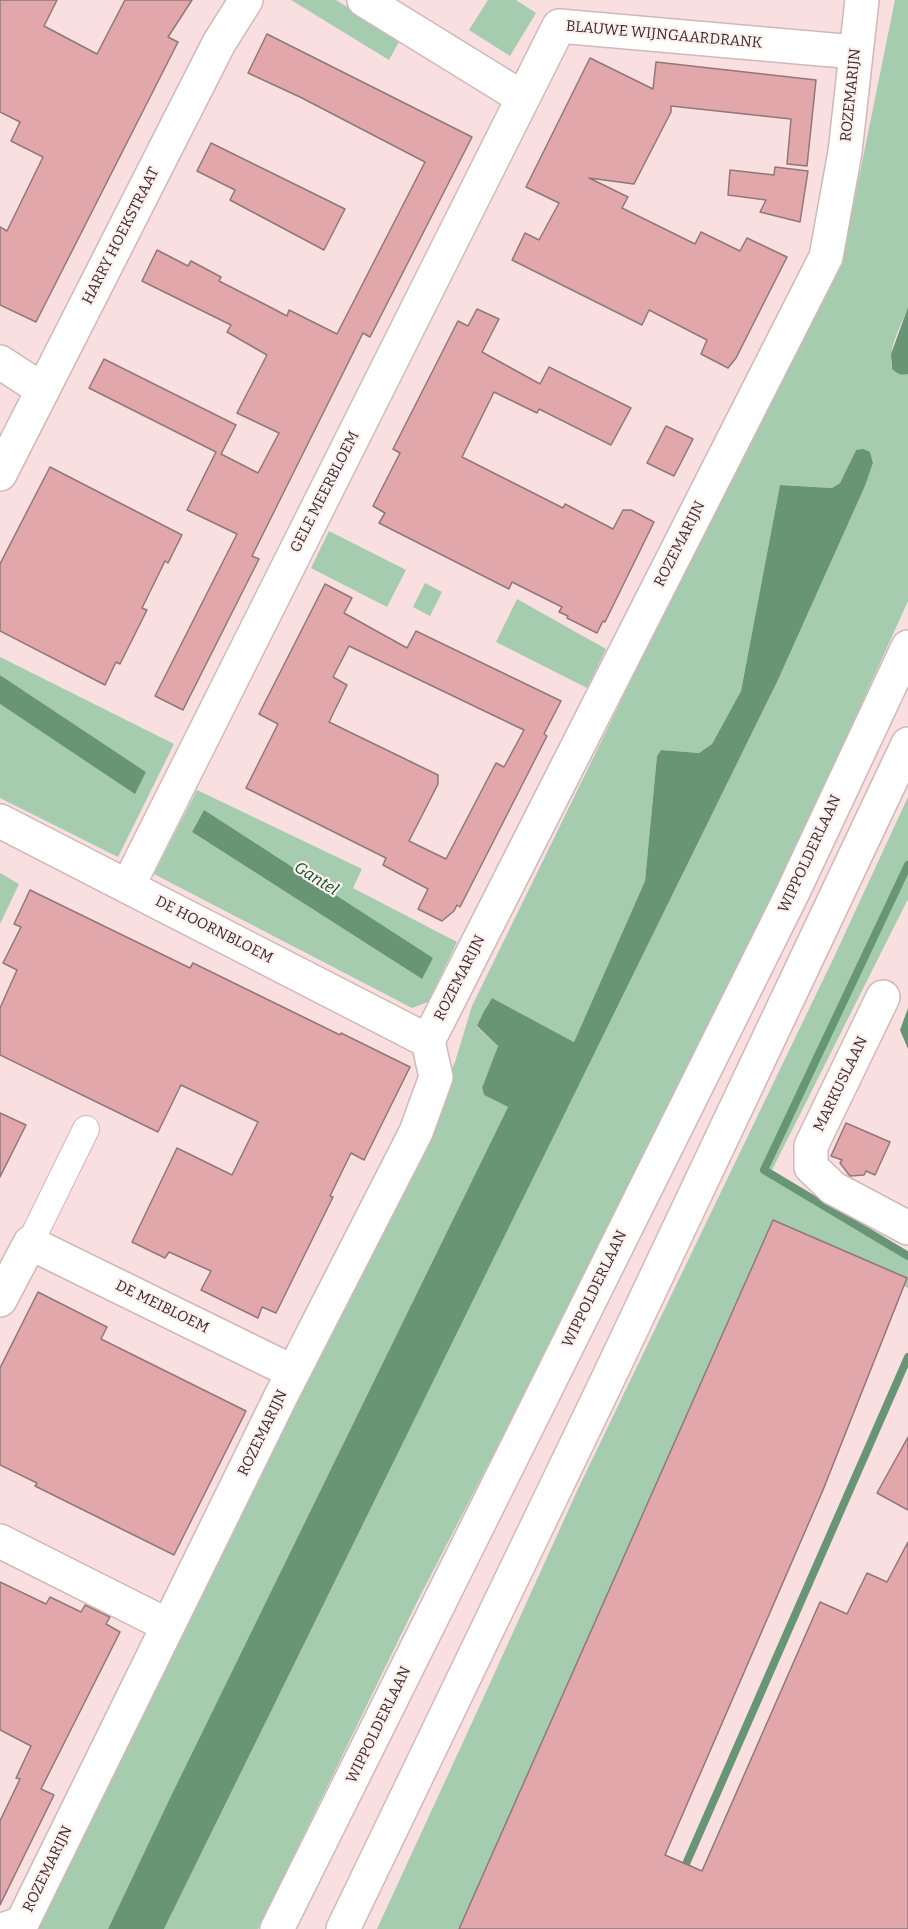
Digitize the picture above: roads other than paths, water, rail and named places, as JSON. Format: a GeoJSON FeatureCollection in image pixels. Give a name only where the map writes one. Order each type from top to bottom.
{"type":"FeatureCollection","features":[{"type":"Feature","properties":{"kind":"street","name":"HARRY HOEKSTRAAT"},"geometry":{"type":"LineString","coordinates":[[0,474],[219,43],[246,0]]}},
{"type":"Feature","properties":{"kind":"street"},"geometry":{"type":"LineString","coordinates":[[364,0],[523,98]]}},
{"type":"Feature","properties":{"kind":"street","name":"ROZEMARIJN"},"geometry":{"type":"LineString","coordinates":[[5,1929],[22,1923],[293,1372],[416,1132],[436,1077],[428,1041],[826,257],[845,152],[862,0]]}},
{"type":"Feature","properties":{"kind":"street","name":"BLAUWE WIJNGAARDRANK"},"geometry":{"type":"LineString","coordinates":[[523,98],[559,26],[855,52]]}},
{"type":"Feature","properties":{"kind":"street","name":"GELE MEERBLOEM"},"geometry":{"type":"LineString","coordinates":[[128,886],[523,98]]}},
{"type":"Feature","properties":{"kind":"street"},"geometry":{"type":"LineString","coordinates":[[0,362],[43,390]]}},
{"type":"Feature","properties":{"kind":"street","name":"WIPPOLDERLAAN"},"geometry":{"type":"LineString","coordinates":[[277,1929],[792,894],[908,647]]}},
{"type":"Feature","properties":{"kind":"street"},"geometry":{"type":"LineString","coordinates":[[343,1929],[611,1372],[908,744]]}},
{"type":"Feature","properties":{"kind":"street","name":"DE HOORNBLOEM"},"geometry":{"type":"LineString","coordinates":[[0,821],[428,1041]]}},
{"type":"Feature","properties":{"kind":"street","name":"MARKUSLAAN"},"geometry":{"type":"LineString","coordinates":[[883,997],[811,1146],[811,1167],[833,1188],[908,1228]]}},
{"type":"Feature","properties":{"kind":"street"},"geometry":{"type":"LineString","coordinates":[[0,1300],[86,1129]]}},
{"type":"Feature","properties":{"kind":"street","name":"DE MEIBLOEM"},"geometry":{"type":"LineString","coordinates":[[30,1243],[293,1372]]}},
{"type":"Feature","properties":{"kind":"street"},"geometry":{"type":"LineString","coordinates":[[0,1541],[167,1625]]}},
{"type":"Feature","properties":{"kind":"waterway"},"geometry":{"type":"LineString","coordinates":[[908,865],[764,1170],[908,1256]]}},
{"type":"Feature","properties":{"kind":"waterway"},"geometry":{"type":"LineString","coordinates":[[682,1873],[908,1357]]}},
{"type":"Feature","properties":{"kind":"water label","name":"Gantel"},"geometry":{"type":"Point","coordinates":[316,879]}}]}
